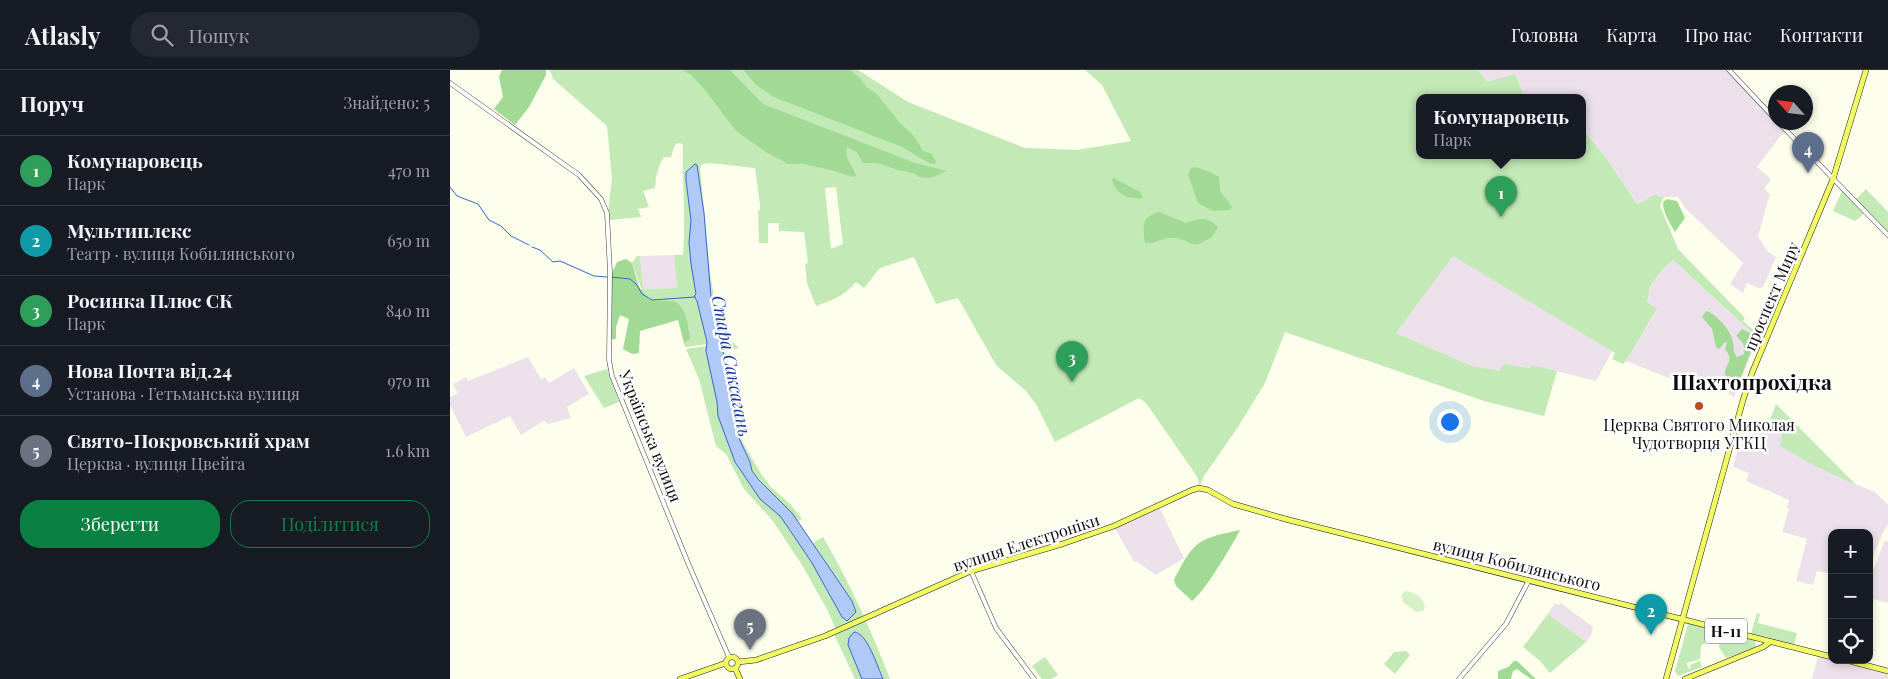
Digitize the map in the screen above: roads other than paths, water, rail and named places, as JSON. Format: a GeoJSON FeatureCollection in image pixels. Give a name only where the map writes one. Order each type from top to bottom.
{"type":"FeatureCollection","features":[{"type":"Feature","properties":{"kind":"main road","name":"проспект Миру"},"geometry":{"type":"LineString","coordinates":[[1666,679],[1748,385],[1833,179],[1866,70]]}},
{"type":"Feature","properties":{"kind":"main road","name":"вулиця Кобилянського"},"geometry":{"type":"LineString","coordinates":[[1199,488],[1208,490],[1233,504],[1289,520],[1828,656]]}},
{"type":"Feature","properties":{"kind":"main road","name":"вулиця Електроніки"},"geometry":{"type":"LineString","coordinates":[[738,662],[756,660],[792,648],[971,571],[1106,529],[1186,492],[1199,488]]}},
{"type":"Feature","properties":{"kind":"main road","name":"Н-11"},"geometry":{"type":"LineString","coordinates":[[1685,679],[1763,647],[1770,642]]}},
{"type":"Feature","properties":{"kind":"main road"},"geometry":{"type":"LineString","coordinates":[[680,679],[726,663],[729,657],[735,657],[738,662],[735,668]]}},
{"type":"Feature","properties":{"kind":"main road"},"geometry":{"type":"LineString","coordinates":[[726,663],[729,668],[735,668]]}},
{"type":"Feature","properties":{"kind":"main road"},"geometry":{"type":"LineString","coordinates":[[1861,664],[1888,671]]}},
{"type":"Feature","properties":{"kind":"main road"},"geometry":{"type":"LineString","coordinates":[[735,668],[740,679]]}},
{"type":"Feature","properties":{"kind":"street"},"geometry":{"type":"LineString","coordinates":[[1729,70],[1768,111]]}},
{"type":"Feature","properties":{"kind":"street","name":"Українська вулиця"},"geometry":{"type":"LineString","coordinates":[[450,83],[579,175],[601,199],[607,213],[610,272],[610,360],[612,376],[688,563],[729,657]]}},
{"type":"Feature","properties":{"kind":"street"},"geometry":{"type":"LineString","coordinates":[[1786,130],[1888,235]]}},
{"type":"Feature","properties":{"kind":"street"},"geometry":{"type":"LineString","coordinates":[[971,571],[996,628],[1034,679]]}},
{"type":"Feature","properties":{"kind":"street"},"geometry":{"type":"LineString","coordinates":[[1459,679],[1506,624],[1529,580]]}},
{"type":"Feature","properties":{"kind":"water"},"geometry":{"type":"Polygon","coordinates":[[[695,164],[697,165],[704,213],[711,297],[717,319],[719,342],[725,357],[738,436],[752,471],[792,513],[852,601],[856,612],[847,621],[842,617],[812,563],[780,516],[760,499],[735,462],[718,416],[717,402],[706,351],[707,342],[697,301],[694,296],[696,294],[691,264],[689,242],[691,221],[686,172],[695,164]]]}},
{"type":"Feature","properties":{"kind":"water"},"geometry":{"type":"Polygon","coordinates":[[[854,632],[859,634],[868,644],[883,679],[862,679],[848,645],[849,638],[854,632]]]}},
{"type":"Feature","properties":{"kind":"waterway"},"geometry":{"type":"LineString","coordinates":[[450,187],[457,196],[478,204],[489,220],[501,226],[511,236],[529,245]]}},
{"type":"Feature","properties":{"kind":"waterway"},"geometry":{"type":"LineString","coordinates":[[532,247],[540,250],[553,262],[560,261],[594,276],[607,277]]}},
{"type":"Feature","properties":{"kind":"waterway"},"geometry":{"type":"LineString","coordinates":[[611,277],[630,279],[637,285],[642,294],[652,300],[695,297]]}},
{"type":"Feature","properties":{"kind":"place","name":"Нова Почта від.24"},"geometry":{"type":"Point","coordinates":[1808,173]}},
{"type":"Feature","properties":{"kind":"place","name":"Комунаровець"},"geometry":{"type":"Point","coordinates":[1501,217]}},
{"type":"Feature","properties":{"kind":"place","name":"Росинка Плюс СК"},"geometry":{"type":"Point","coordinates":[1072,382]}},
{"type":"Feature","properties":{"kind":"place","name":"Церква Святого Миколая Чудотворця УГКЦ"},"geometry":{"type":"Point","coordinates":[1699,406]}},
{"type":"Feature","properties":{"kind":"place","name":"Мультиплекс"},"geometry":{"type":"Point","coordinates":[1651,635]}},
{"type":"Feature","properties":{"kind":"place","name":"Свято-Покровський храм"},"geometry":{"type":"Point","coordinates":[750,650]}},
{"type":"Feature","properties":{"kind":"district","name":"Шахтопрохідка"},"geometry":{"type":"Point","coordinates":[1752,381]}},
{"type":"Feature","properties":{"kind":"water label","name":"Стара Саксагань"},"geometry":{"type":"Point","coordinates":[732,366]}}]}
